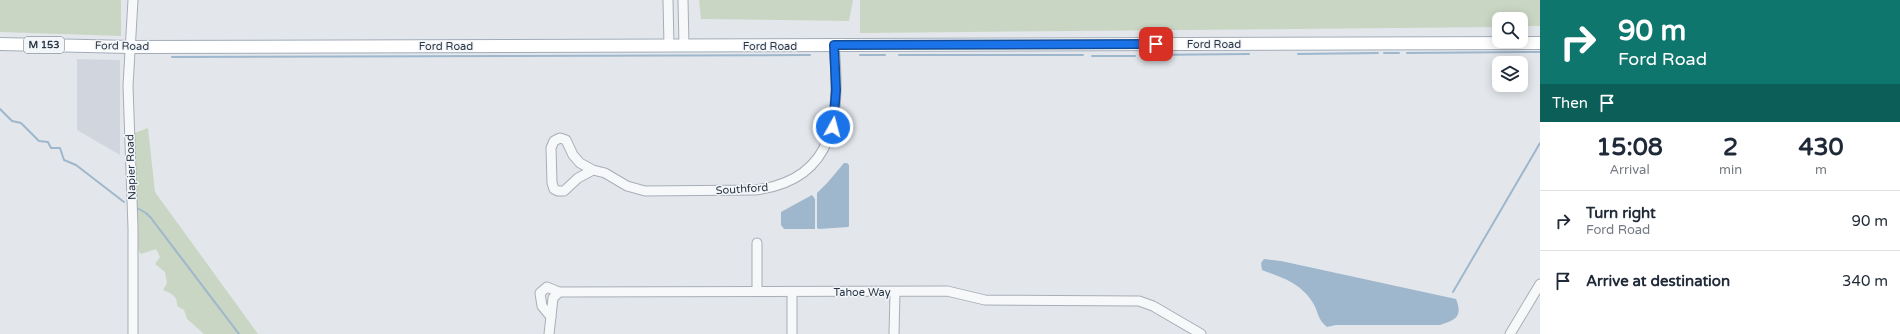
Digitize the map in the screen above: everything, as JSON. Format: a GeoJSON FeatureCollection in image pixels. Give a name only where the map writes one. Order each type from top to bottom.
{"type":"FeatureCollection","features":[{"type":"Feature","properties":{"kind":"main road","name":"Ford Road"},"geometry":{"type":"LineString","coordinates":[[0,44],[130,47],[1540,43]]}},
{"type":"Feature","properties":{"kind":"street","name":"Napier Road"},"geometry":{"type":"LineString","coordinates":[[133,0],[128,86],[132,221],[133,334]]}},
{"type":"Feature","properties":{"kind":"street"},"geometry":{"type":"LineString","coordinates":[[668,0],[668,46]]}},
{"type":"Feature","properties":{"kind":"street"},"geometry":{"type":"LineString","coordinates":[[683,0],[684,46]]}},
{"type":"Feature","properties":{"kind":"street","name":"Southford"},"geometry":{"type":"LineString","coordinates":[[593,170],[578,178],[564,191],[558,192],[554,189],[552,183],[551,148],[554,141],[560,138],[566,140],[576,160],[593,170],[605,173],[628,186],[645,191],[755,190],[769,188],[790,180],[815,160],[824,147],[833,127],[836,90],[834,45]]}},
{"type":"Feature","properties":{"kind":"street"},"geometry":{"type":"LineString","coordinates":[[757,243],[757,291]]}},
{"type":"Feature","properties":{"kind":"street"},"geometry":{"type":"LineString","coordinates":[[1510,334],[1540,284]]}},
{"type":"Feature","properties":{"kind":"street","name":"Tahoe Way"},"geometry":{"type":"LineString","coordinates":[[551,317],[542,306],[540,293],[546,288],[559,292],[946,291],[985,300],[1132,300],[1153,306],[1201,334]]}},
{"type":"Feature","properties":{"kind":"street"},"geometry":{"type":"LineString","coordinates":[[549,334],[553,298],[559,292]]}},
{"type":"Feature","properties":{"kind":"street"},"geometry":{"type":"LineString","coordinates":[[792,292],[792,334]]}},
{"type":"Feature","properties":{"kind":"street"},"geometry":{"type":"LineString","coordinates":[[894,334],[895,292]]}},
{"type":"Feature","properties":{"kind":"shaded area"},"geometry":{"type":"Polygon","coordinates":[[[77,59],[120,60],[120,155],[77,130],[77,59]]]}},
{"type":"Feature","properties":{"kind":"green space"},"geometry":{"type":"Polygon","coordinates":[[[0,0],[121,0],[121,36],[0,32],[0,0]]]}},
{"type":"Feature","properties":{"kind":"green space"},"geometry":{"type":"Polygon","coordinates":[[[699,0],[853,0],[849,21],[701,19],[699,0]]]}},
{"type":"Feature","properties":{"kind":"green space"},"geometry":{"type":"Polygon","coordinates":[[[860,0],[1540,0],[1540,26],[1528,26],[1528,12],[1492,12],[1492,27],[860,33],[860,0]]]}},
{"type":"Feature","properties":{"kind":"green space"},"geometry":{"type":"Polygon","coordinates":[[[148,128],[155,192],[258,334],[204,334],[187,319],[184,310],[177,306],[175,297],[169,292],[163,290],[167,283],[165,272],[155,264],[160,257],[156,249],[141,254],[138,250],[132,134],[148,128]]]}},
{"type":"Feature","properties":{"kind":"water"},"geometry":{"type":"Polygon","coordinates":[[[844,163],[849,165],[849,226],[819,229],[817,228],[817,193],[844,163]]]}},
{"type":"Feature","properties":{"kind":"water"},"geometry":{"type":"Polygon","coordinates":[[[812,195],[815,199],[815,229],[784,229],[781,225],[781,212],[812,195]]]}},
{"type":"Feature","properties":{"kind":"water"},"geometry":{"type":"Polygon","coordinates":[[[1264,259],[1281,261],[1456,299],[1459,310],[1458,314],[1454,319],[1440,325],[1336,325],[1327,327],[1320,319],[1313,303],[1303,291],[1291,282],[1262,270],[1261,263],[1264,259]]]}},
{"type":"Feature","properties":{"kind":"waterway"},"geometry":{"type":"LineString","coordinates":[[1407,53],[1540,52]]}},
{"type":"Feature","properties":{"kind":"waterway"},"geometry":{"type":"LineString","coordinates":[[1298,54],[1378,53]]}},
{"type":"Feature","properties":{"kind":"waterway"},"geometry":{"type":"LineString","coordinates":[[1384,53],[1399,53]]}},
{"type":"Feature","properties":{"kind":"waterway"},"geometry":{"type":"LineString","coordinates":[[1145,55],[1249,54]]}},
{"type":"Feature","properties":{"kind":"waterway"},"geometry":{"type":"LineString","coordinates":[[172,57],[810,55]]}},
{"type":"Feature","properties":{"kind":"waterway"},"geometry":{"type":"LineString","coordinates":[[860,55],[885,55]]}},
{"type":"Feature","properties":{"kind":"waterway"},"geometry":{"type":"LineString","coordinates":[[899,55],[1083,55]]}},
{"type":"Feature","properties":{"kind":"waterway"},"geometry":{"type":"LineString","coordinates":[[1092,56],[1135,56]]}},
{"type":"Feature","properties":{"kind":"waterway"},"geometry":{"type":"LineString","coordinates":[[0,109],[12,121],[21,123],[39,141],[48,142],[51,148],[60,148],[64,160],[76,165],[124,202]]}},
{"type":"Feature","properties":{"kind":"waterway"},"geometry":{"type":"LineString","coordinates":[[1453,292],[1540,143]]}},
{"type":"Feature","properties":{"kind":"waterway"},"geometry":{"type":"LineString","coordinates":[[137,208],[151,218],[239,334]]}},
{"type":"Feature","properties":{"kind":"route"},"geometry":{"type":"LineString","coordinates":[[833,127],[836,90],[834,45],[1156,44]]}}]}
